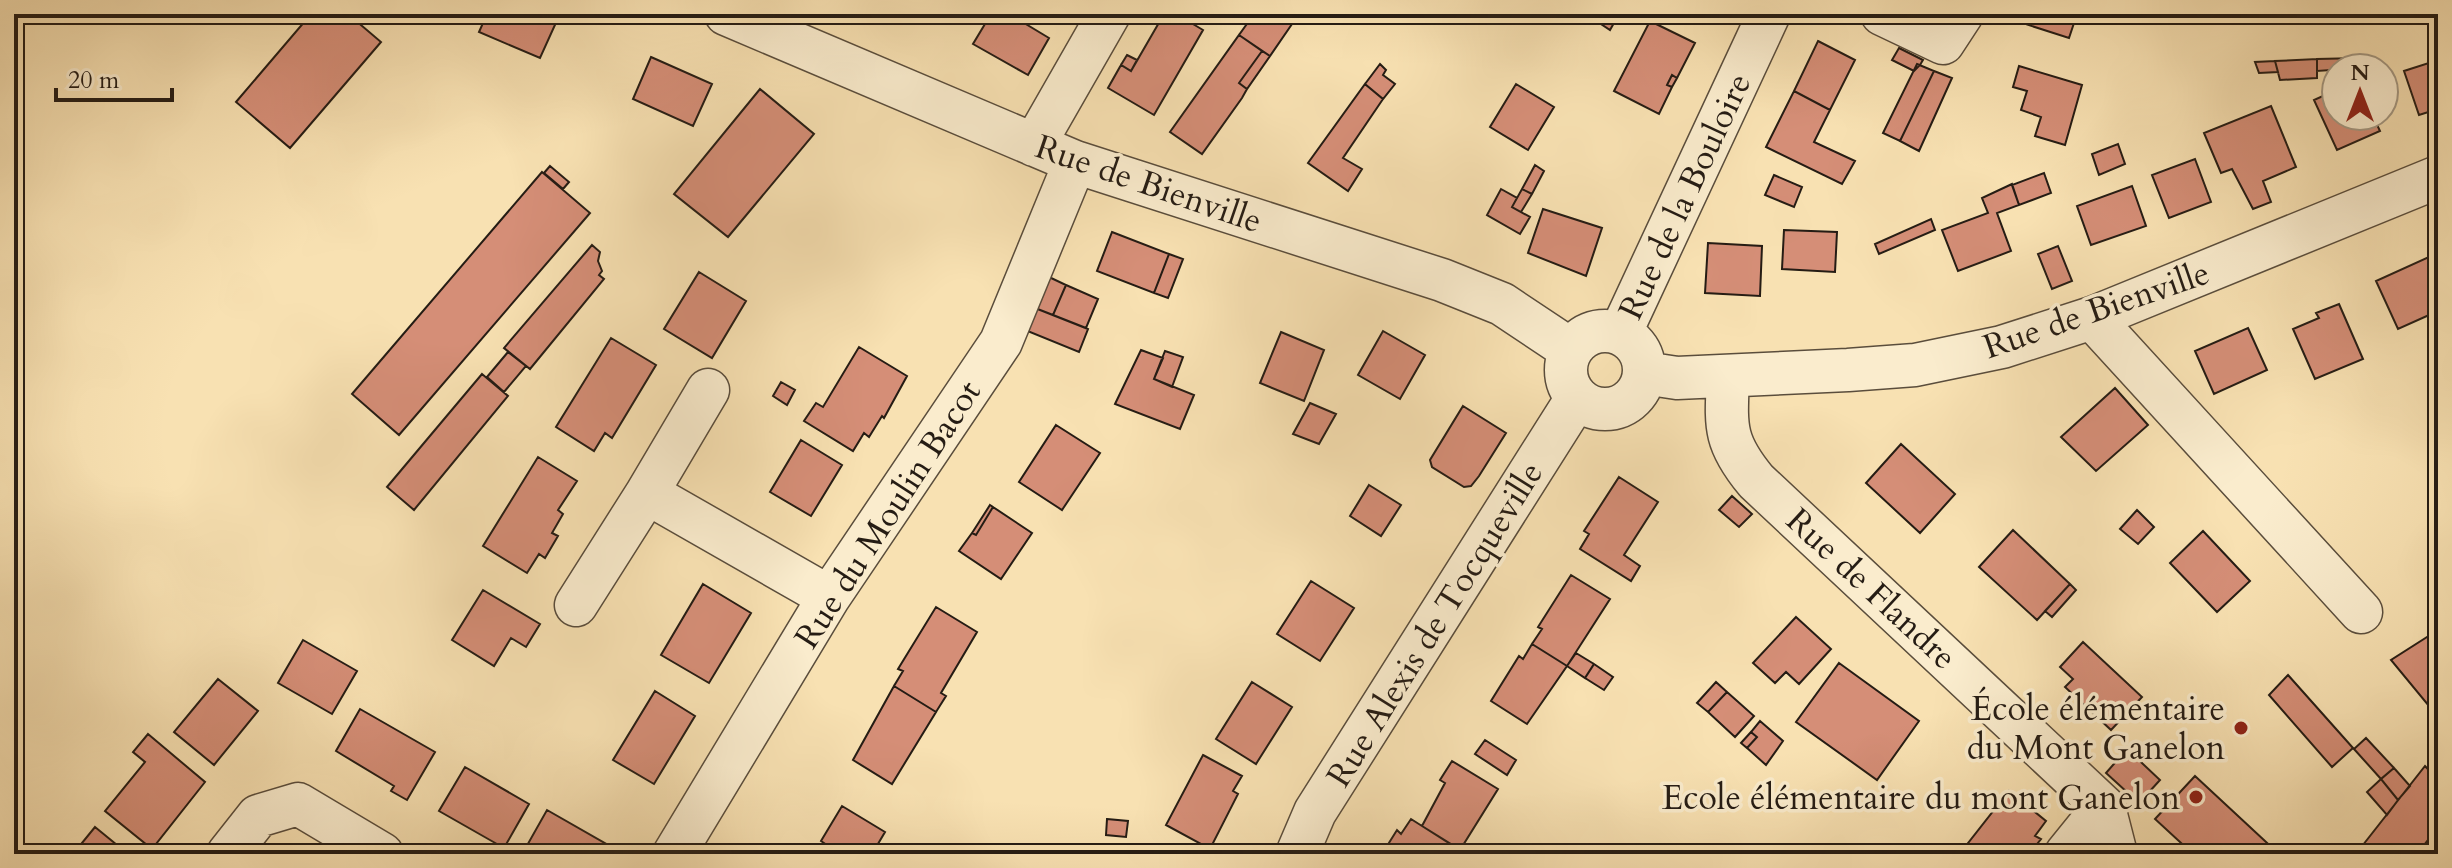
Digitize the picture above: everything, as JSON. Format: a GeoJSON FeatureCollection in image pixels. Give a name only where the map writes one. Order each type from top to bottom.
{"type":"FeatureCollection","features":[{"type":"Feature","properties":{"kind":"street","name":"Rue de Bienville"},"geometry":{"type":"LineString","coordinates":[[726,14],[1075,162],[1442,280],[1502,304],[1571,350]]}},
{"type":"Feature","properties":{"kind":"street"},"geometry":{"type":"LineString","coordinates":[[1034,145],[1109,14]]}},
{"type":"Feature","properties":{"kind":"street","name":"Rue de la Bouloire"},"geometry":{"type":"LineString","coordinates":[[1620,334],[1769,14]]}},
{"type":"Feature","properties":{"kind":"street"},"geometry":{"type":"LineString","coordinates":[[1882,14],[1943,43],[1962,14]]}},
{"type":"Feature","properties":{"kind":"street","name":"Rue du Moulin Bacot"},"geometry":{"type":"LineString","coordinates":[[674,854],[829,597],[1001,342],[1075,162]]}},
{"type":"Feature","properties":{"kind":"street","name":"Rue de Bienville"},"geometry":{"type":"LineString","coordinates":[[1644,373],[1677,378],[1915,365],[2002,347],[2092,318],[2438,177]]}},
{"type":"Feature","properties":{"kind":"street"},"geometry":{"type":"LineString","coordinates":[[2092,318],[2361,612]]}},
{"type":"Feature","properties":{"kind":"street"},"geometry":{"type":"LineString","coordinates":[[1609,331],[1620,334],[1638,350],[1644,373],[1634,396],[1612,409],[1599,409],[1577,398],[1566,375],[1571,350],[1587,335],[1609,331]]}},
{"type":"Feature","properties":{"kind":"street","name":"Rue de Flandre"},"geometry":{"type":"LineString","coordinates":[[1728,376],[1728,430],[1733,453],[1756,481],[2104,807]]}},
{"type":"Feature","properties":{"kind":"street"},"geometry":{"type":"LineString","coordinates":[[576,605],[708,390]]}},
{"type":"Feature","properties":{"kind":"street","name":"Rue Alexis de Tocqueville"},"geometry":{"type":"LineString","coordinates":[[1297,854],[1315,812],[1577,398]]}},
{"type":"Feature","properties":{"kind":"street"},"geometry":{"type":"LineString","coordinates":[[647,493],[829,597]]}},
{"type":"Feature","properties":{"kind":"street"},"geometry":{"type":"LineString","coordinates":[[228,854],[258,816],[298,804],[382,854]]}},
{"type":"Feature","properties":{"kind":"street"},"geometry":{"type":"LineString","coordinates":[[2066,854],[2104,807]]}},
{"type":"Feature","properties":{"kind":"street"},"geometry":{"type":"LineString","coordinates":[[2104,807],[2116,854]]}},
{"type":"Feature","properties":{"kind":"building"},"geometry":{"type":"Polygon","coordinates":[[[311,14],[348,14],[381,42],[290,148],[236,102],[311,14]]]}},
{"type":"Feature","properties":{"kind":"building"},"geometry":{"type":"Polygon","coordinates":[[[487,14],[559,16],[540,58],[479,32],[487,14]]]}},
{"type":"Feature","properties":{"kind":"building"},"geometry":{"type":"Polygon","coordinates":[[[991,14],[1009,14],[1049,38],[1028,75],[973,44],[991,14]]]}},
{"type":"Feature","properties":{"kind":"building"},"geometry":{"type":"Polygon","coordinates":[[[1164,14],[1176,14],[1203,30],[1154,115],[1108,88],[1121,65],[1131,71],[1164,14]]]}},
{"type":"Feature","properties":{"kind":"building"},"geometry":{"type":"Polygon","coordinates":[[[1254,14],[1278,14],[1292,24],[1270,56],[1239,35],[1254,14]]]}},
{"type":"Feature","properties":{"kind":"building"},"geometry":{"type":"Polygon","coordinates":[[[1586,14],[1619,14],[1610,30],[1586,14]]]}},
{"type":"Feature","properties":{"kind":"building"},"geometry":{"type":"Polygon","coordinates":[[[2012,14],[2077,14],[2069,38],[2010,19],[2012,14]]]}},
{"type":"Feature","properties":{"kind":"building"},"geometry":{"type":"Polygon","coordinates":[[[1650,21],[1695,43],[1677,78],[1672,75],[1667,85],[1672,87],[1659,114],[1614,91],[1650,21]]]}},
{"type":"Feature","properties":{"kind":"building"},"geometry":{"type":"Polygon","coordinates":[[[1239,35],[1262,51],[1239,83],[1247,89],[1242,98],[1202,154],[1170,132],[1239,35]]]}},
{"type":"Feature","properties":{"kind":"building"},"geometry":{"type":"Polygon","coordinates":[[[1818,41],[1855,60],[1830,110],[1794,91],[1818,41]]]}},
{"type":"Feature","properties":{"kind":"building"},"geometry":{"type":"Polygon","coordinates":[[[1899,48],[1923,60],[1914,71],[1892,60],[1899,48]]]}},
{"type":"Feature","properties":{"kind":"building"},"geometry":{"type":"Polygon","coordinates":[[[1262,51],[1270,56],[1247,89],[1239,83],[1262,51]]]}},
{"type":"Feature","properties":{"kind":"building"},"geometry":{"type":"Polygon","coordinates":[[[1127,55],[1137,60],[1131,71],[1121,65],[1127,55]]]}},
{"type":"Feature","properties":{"kind":"building"},"geometry":{"type":"Polygon","coordinates":[[[651,57],[712,84],[693,126],[633,99],[651,57]]]}},
{"type":"Feature","properties":{"kind":"building"},"geometry":{"type":"Polygon","coordinates":[[[2317,59],[2317,78],[2280,80],[2275,61],[2317,59]]]}},
{"type":"Feature","properties":{"kind":"building"},"geometry":{"type":"Polygon","coordinates":[[[2438,60],[2438,109],[2419,115],[2404,71],[2438,60]]]}},
{"type":"Feature","properties":{"kind":"building"},"geometry":{"type":"Polygon","coordinates":[[[2275,61],[2278,72],[2259,73],[2255,62],[2275,61]]]}},
{"type":"Feature","properties":{"kind":"building"},"geometry":{"type":"Polygon","coordinates":[[[1380,64],[1386,70],[1383,75],[1395,84],[1383,99],[1365,84],[1380,64]]]}},
{"type":"Feature","properties":{"kind":"building"},"geometry":{"type":"Polygon","coordinates":[[[1917,64],[1934,71],[1900,141],[1883,133],[1917,64]]]}},
{"type":"Feature","properties":{"kind":"building"},"geometry":{"type":"Polygon","coordinates":[[[2019,66],[2082,85],[2065,145],[2035,136],[2041,117],[2021,110],[2027,91],[2013,87],[2019,66]]]}},
{"type":"Feature","properties":{"kind":"building"},"geometry":{"type":"Polygon","coordinates":[[[1934,71],[1952,78],[1919,151],[1900,141],[1934,71]]]}},
{"type":"Feature","properties":{"kind":"building"},"geometry":{"type":"Polygon","coordinates":[[[1672,75],[1677,78],[1672,87],[1667,85],[1672,75]]]}},
{"type":"Feature","properties":{"kind":"building"},"geometry":{"type":"Polygon","coordinates":[[[1365,84],[1383,99],[1343,158],[1362,169],[1348,191],[1308,163],[1365,84]]]}},
{"type":"Feature","properties":{"kind":"building"},"geometry":{"type":"Polygon","coordinates":[[[1516,84],[1554,107],[1528,150],[1490,127],[1516,84]]]}},
{"type":"Feature","properties":{"kind":"building"},"geometry":{"type":"Polygon","coordinates":[[[760,89],[814,134],[728,237],[674,194],[760,89]]]}},
{"type":"Feature","properties":{"kind":"building"},"geometry":{"type":"Polygon","coordinates":[[[1794,91],[1830,110],[1814,142],[1855,161],[1842,184],[1766,147],[1794,91]]]}},
{"type":"Feature","properties":{"kind":"building"},"geometry":{"type":"Polygon","coordinates":[[[2320,97],[2320,113],[2314,100],[2320,97]]]}},
{"type":"Feature","properties":{"kind":"building"},"geometry":{"type":"Polygon","coordinates":[[[2271,106],[2296,167],[2263,181],[2271,202],[2253,209],[2232,169],[2221,173],[2204,133],[2271,106]]]}},
{"type":"Feature","properties":{"kind":"building"},"geometry":{"type":"Polygon","coordinates":[[[2329,132],[2378,132],[2337,150],[2329,132]]]}},
{"type":"Feature","properties":{"kind":"building"},"geometry":{"type":"Polygon","coordinates":[[[2118,144],[2125,164],[2099,175],[2092,154],[2118,144]]]}},
{"type":"Feature","properties":{"kind":"building"},"geometry":{"type":"Polygon","coordinates":[[[2195,159],[2211,202],[2169,218],[2152,175],[2195,159]]]}},
{"type":"Feature","properties":{"kind":"building"},"geometry":{"type":"Polygon","coordinates":[[[1535,165],[1544,171],[1532,194],[1522,189],[1535,165]]]}},
{"type":"Feature","properties":{"kind":"building"},"geometry":{"type":"Polygon","coordinates":[[[550,166],[569,182],[563,189],[544,173],[550,166]]]}},
{"type":"Feature","properties":{"kind":"building"},"geometry":{"type":"Polygon","coordinates":[[[542,172],[590,213],[399,435],[352,394],[542,172]]]}},
{"type":"Feature","properties":{"kind":"building"},"geometry":{"type":"Polygon","coordinates":[[[2044,173],[2051,193],[2019,205],[2012,185],[2044,173]]]}},
{"type":"Feature","properties":{"kind":"building"},"geometry":{"type":"Polygon","coordinates":[[[1774,175],[1802,187],[1794,207],[1765,195],[1774,175]]]}},
{"type":"Feature","properties":{"kind":"building"},"geometry":{"type":"Polygon","coordinates":[[[2012,184],[2019,205],[1997,213],[2011,251],[1958,271],[1942,230],[1988,213],[1982,198],[2012,184]]]}},
{"type":"Feature","properties":{"kind":"building"},"geometry":{"type":"Polygon","coordinates":[[[2132,186],[2146,226],[2091,245],[2077,206],[2132,186]]]}},
{"type":"Feature","properties":{"kind":"building"},"geometry":{"type":"Polygon","coordinates":[[[1501,189],[1517,198],[1512,207],[1530,217],[1520,234],[1487,215],[1501,189]]]}},
{"type":"Feature","properties":{"kind":"building"},"geometry":{"type":"Polygon","coordinates":[[[1522,189],[1532,194],[1521,212],[1512,207],[1522,189]]]}},
{"type":"Feature","properties":{"kind":"building"},"geometry":{"type":"Polygon","coordinates":[[[1543,209],[1602,228],[1586,276],[1528,253],[1543,209]]]}},
{"type":"Feature","properties":{"kind":"building"},"geometry":{"type":"Polygon","coordinates":[[[1931,219],[1935,230],[1879,254],[1875,244],[1931,219]]]}},
{"type":"Feature","properties":{"kind":"building"},"geometry":{"type":"Polygon","coordinates":[[[1784,230],[1837,232],[1835,272],[1782,269],[1784,230]]]}},
{"type":"Feature","properties":{"kind":"building"},"geometry":{"type":"Polygon","coordinates":[[[1112,232],[1169,254],[1154,293],[1097,271],[1112,232]]]}},
{"type":"Feature","properties":{"kind":"building"},"geometry":{"type":"Polygon","coordinates":[[[1708,243],[1762,246],[1760,296],[1705,293],[1708,243]]]}},
{"type":"Feature","properties":{"kind":"building"},"geometry":{"type":"Polygon","coordinates":[[[592,245],[600,252],[598,261],[602,271],[599,275],[604,279],[530,369],[504,348],[592,245]]]}},
{"type":"Feature","properties":{"kind":"building"},"geometry":{"type":"Polygon","coordinates":[[[2058,246],[2072,281],[2052,289],[2038,254],[2058,246]]]}},
{"type":"Feature","properties":{"kind":"building"},"geometry":{"type":"Polygon","coordinates":[[[1169,254],[1183,259],[1168,298],[1154,293],[1169,254]]]}},
{"type":"Feature","properties":{"kind":"building"},"geometry":{"type":"Polygon","coordinates":[[[2431,256],[2438,272],[2438,311],[2398,329],[2376,281],[2431,256]]]}},
{"type":"Feature","properties":{"kind":"building"},"geometry":{"type":"Polygon","coordinates":[[[699,272],[746,301],[712,358],[664,329],[699,272]]]}},
{"type":"Feature","properties":{"kind":"building"},"geometry":{"type":"Polygon","coordinates":[[[1049,277],[1066,285],[1053,315],[1035,308],[1049,277]]]}},
{"type":"Feature","properties":{"kind":"building"},"geometry":{"type":"Polygon","coordinates":[[[1066,285],[1098,299],[1086,328],[1053,315],[1066,285]]]}},
{"type":"Feature","properties":{"kind":"building"},"geometry":{"type":"Polygon","coordinates":[[[2339,304],[2363,359],[2315,379],[2293,329],[2319,318],[2316,313],[2339,304]]]}},
{"type":"Feature","properties":{"kind":"building"},"geometry":{"type":"Polygon","coordinates":[[[1035,308],[1088,329],[1079,352],[1025,330],[1035,308]]]}},
{"type":"Feature","properties":{"kind":"building"},"geometry":{"type":"Polygon","coordinates":[[[2248,328],[2267,370],[2214,394],[2195,351],[2248,328]]]}},
{"type":"Feature","properties":{"kind":"building"},"geometry":{"type":"Polygon","coordinates":[[[1383,331],[1425,355],[1400,399],[1358,375],[1383,331]]]}},
{"type":"Feature","properties":{"kind":"building"},"geometry":{"type":"Polygon","coordinates":[[[1281,332],[1324,350],[1304,401],[1260,383],[1281,332]]]}},
{"type":"Feature","properties":{"kind":"building"},"geometry":{"type":"Polygon","coordinates":[[[611,338],[656,365],[612,438],[605,433],[594,451],[556,427],[611,338]]]}},
{"type":"Feature","properties":{"kind":"building"},"geometry":{"type":"Polygon","coordinates":[[[859,347],[907,376],[884,418],[882,416],[869,437],[864,433],[853,451],[804,421],[816,403],[823,407],[859,347]]]}},
{"type":"Feature","properties":{"kind":"building"},"geometry":{"type":"Polygon","coordinates":[[[1141,350],[1163,358],[1154,379],[1194,395],[1180,429],[1115,404],[1141,350]]]}},
{"type":"Feature","properties":{"kind":"building"},"geometry":{"type":"Polygon","coordinates":[[[1165,351],[1183,357],[1172,387],[1154,379],[1165,351]]]}},
{"type":"Feature","properties":{"kind":"building"},"geometry":{"type":"Polygon","coordinates":[[[508,352],[526,366],[504,392],[487,377],[508,352]]]}},
{"type":"Feature","properties":{"kind":"building"},"geometry":{"type":"Polygon","coordinates":[[[482,374],[508,396],[414,510],[387,487],[482,374]]]}},
{"type":"Feature","properties":{"kind":"building"},"geometry":{"type":"Polygon","coordinates":[[[781,382],[795,390],[787,405],[773,396],[781,382]]]}},
{"type":"Feature","properties":{"kind":"building"},"geometry":{"type":"Polygon","coordinates":[[[2115,388],[2148,425],[2096,471],[2061,437],[2115,388]]]}},
{"type":"Feature","properties":{"kind":"building"},"geometry":{"type":"Polygon","coordinates":[[[1310,403],[1336,414],[1319,444],[1293,434],[1310,403]]]}},
{"type":"Feature","properties":{"kind":"building"},"geometry":{"type":"Polygon","coordinates":[[[1463,406],[1506,433],[1479,476],[1471,486],[1464,487],[1432,467],[1430,460],[1463,406]]]}},
{"type":"Feature","properties":{"kind":"building"},"geometry":{"type":"Polygon","coordinates":[[[1056,425],[1100,453],[1062,510],[1019,482],[1056,425]]]}},
{"type":"Feature","properties":{"kind":"building"},"geometry":{"type":"Polygon","coordinates":[[[801,440],[842,465],[811,516],[770,492],[801,440]]]}},
{"type":"Feature","properties":{"kind":"building"},"geometry":{"type":"Polygon","coordinates":[[[1901,444],[1955,494],[1920,533],[1866,483],[1901,444]]]}},
{"type":"Feature","properties":{"kind":"building"},"geometry":{"type":"Polygon","coordinates":[[[538,457],[577,481],[558,510],[563,514],[552,533],[558,536],[545,558],[539,554],[527,573],[483,546],[538,457]]]}},
{"type":"Feature","properties":{"kind":"building"},"geometry":{"type":"Polygon","coordinates":[[[1619,477],[1658,502],[1624,555],[1640,566],[1631,581],[1580,549],[1589,534],[1584,531],[1619,477]]]}},
{"type":"Feature","properties":{"kind":"building"},"geometry":{"type":"Polygon","coordinates":[[[1369,485],[1401,505],[1381,536],[1350,516],[1369,485]]]}},
{"type":"Feature","properties":{"kind":"building"},"geometry":{"type":"Polygon","coordinates":[[[1732,496],[1752,514],[1739,527],[1719,510],[1732,496]]]}},
{"type":"Feature","properties":{"kind":"building"},"geometry":{"type":"Polygon","coordinates":[[[990,505],[993,507],[976,535],[972,533],[990,505]]]}},
{"type":"Feature","properties":{"kind":"building"},"geometry":{"type":"Polygon","coordinates":[[[993,507],[1032,533],[1001,579],[959,551],[972,533],[976,535],[993,507]]]}},
{"type":"Feature","properties":{"kind":"building"},"geometry":{"type":"Polygon","coordinates":[[[2137,510],[2154,527],[2138,544],[2120,529],[2137,510]]]}},
{"type":"Feature","properties":{"kind":"building"},"geometry":{"type":"Polygon","coordinates":[[[2013,530],[2070,584],[2037,620],[1979,567],[2013,530]]]}},
{"type":"Feature","properties":{"kind":"building"},"geometry":{"type":"Polygon","coordinates":[[[2203,531],[2250,581],[2217,612],[2170,563],[2203,531]]]}},
{"type":"Feature","properties":{"kind":"building"},"geometry":{"type":"Polygon","coordinates":[[[1571,575],[1610,599],[1567,666],[1532,644],[1542,629],[1538,627],[1571,575]]]}},
{"type":"Feature","properties":{"kind":"building"},"geometry":{"type":"Polygon","coordinates":[[[1311,581],[1354,608],[1320,661],[1277,634],[1311,581]]]}},
{"type":"Feature","properties":{"kind":"building"},"geometry":{"type":"Polygon","coordinates":[[[703,584],[751,613],[709,683],[661,655],[703,584]]]}},
{"type":"Feature","properties":{"kind":"building"},"geometry":{"type":"Polygon","coordinates":[[[2070,584],[2076,590],[2052,617],[2045,611],[2070,584]]]}},
{"type":"Feature","properties":{"kind":"building"},"geometry":{"type":"Polygon","coordinates":[[[483,590],[540,624],[526,647],[511,638],[494,666],[452,640],[483,590]]]}},
{"type":"Feature","properties":{"kind":"building"},"geometry":{"type":"Polygon","coordinates":[[[936,607],[977,632],[941,693],[946,696],[936,712],[894,686],[903,671],[898,669],[936,607]]]}},
{"type":"Feature","properties":{"kind":"building"},"geometry":{"type":"Polygon","coordinates":[[[1796,617],[1831,649],[1799,684],[1786,672],[1775,683],[1753,663],[1796,617]]]}},
{"type":"Feature","properties":{"kind":"building"},"geometry":{"type":"Polygon","coordinates":[[[2438,630],[2438,717],[2391,660],[2438,630]]]}},
{"type":"Feature","properties":{"kind":"building"},"geometry":{"type":"Polygon","coordinates":[[[303,640],[357,671],[332,714],[278,683],[303,640]]]}},
{"type":"Feature","properties":{"kind":"building"},"geometry":{"type":"Polygon","coordinates":[[[2083,642],[2142,697],[2111,730],[2065,687],[2073,679],[2060,667],[2083,642]]]}},
{"type":"Feature","properties":{"kind":"building"},"geometry":{"type":"Polygon","coordinates":[[[1532,644],[1567,666],[1527,724],[1491,701],[1519,656],[1523,659],[1532,644]]]}},
{"type":"Feature","properties":{"kind":"building"},"geometry":{"type":"Polygon","coordinates":[[[1576,653],[1594,664],[1585,678],[1567,666],[1576,653]]]}},
{"type":"Feature","properties":{"kind":"building"},"geometry":{"type":"Polygon","coordinates":[[[1839,663],[1919,721],[1877,780],[1796,722],[1839,663]]]}},
{"type":"Feature","properties":{"kind":"building"},"geometry":{"type":"Polygon","coordinates":[[[1594,664],[1613,677],[1604,690],[1585,678],[1594,664]]]}},
{"type":"Feature","properties":{"kind":"building"},"geometry":{"type":"Polygon","coordinates":[[[2288,675],[2353,748],[2332,767],[2269,695],[2288,675]]]}},
{"type":"Feature","properties":{"kind":"building"},"geometry":{"type":"Polygon","coordinates":[[[218,679],[258,711],[214,765],[174,732],[218,679]]]}},
{"type":"Feature","properties":{"kind":"building"},"geometry":{"type":"Polygon","coordinates":[[[1252,682],[1292,707],[1256,764],[1216,739],[1252,682]]]}},
{"type":"Feature","properties":{"kind":"building"},"geometry":{"type":"Polygon","coordinates":[[[1716,682],[1727,692],[1708,712],[1697,703],[1716,682]]]}},
{"type":"Feature","properties":{"kind":"building"},"geometry":{"type":"Polygon","coordinates":[[[894,686],[936,712],[892,784],[853,760],[894,686]]]}},
{"type":"Feature","properties":{"kind":"building"},"geometry":{"type":"Polygon","coordinates":[[[655,691],[695,716],[654,784],[613,760],[655,691]]]}},
{"type":"Feature","properties":{"kind":"building"},"geometry":{"type":"Polygon","coordinates":[[[1727,692],[1754,716],[1735,737],[1708,712],[1727,692]]]}},
{"type":"Feature","properties":{"kind":"building"},"geometry":{"type":"Polygon","coordinates":[[[360,709],[435,752],[407,800],[391,791],[394,786],[336,751],[360,709]]]}},
{"type":"Feature","properties":{"kind":"building"},"geometry":{"type":"Polygon","coordinates":[[[1760,721],[1783,741],[1766,765],[1747,748],[1757,737],[1751,732],[1760,721]]]}},
{"type":"Feature","properties":{"kind":"building"},"geometry":{"type":"Polygon","coordinates":[[[1751,732],[1757,737],[1747,748],[1741,743],[1751,732]]]}},
{"type":"Feature","properties":{"kind":"building"},"geometry":{"type":"Polygon","coordinates":[[[148,734],[205,782],[152,849],[105,811],[145,762],[133,752],[148,734]]]}},
{"type":"Feature","properties":{"kind":"building"},"geometry":{"type":"Polygon","coordinates":[[[2366,738],[2394,768],[2381,779],[2354,749],[2366,738]]]}},
{"type":"Feature","properties":{"kind":"building"},"geometry":{"type":"Polygon","coordinates":[[[1485,740],[1516,760],[1507,775],[1475,754],[1485,740]]]}},
{"type":"Feature","properties":{"kind":"building"},"geometry":{"type":"Polygon","coordinates":[[[2127,749],[2160,780],[2139,803],[2106,773],[2127,749]]]}},
{"type":"Feature","properties":{"kind":"building"},"geometry":{"type":"Polygon","coordinates":[[[1203,755],[1242,776],[1233,791],[1238,794],[1210,849],[1166,825],[1203,755]]]}},
{"type":"Feature","properties":{"kind":"building"},"geometry":{"type":"Polygon","coordinates":[[[1452,761],[1498,789],[1460,850],[1422,826],[1445,783],[1440,780],[1452,761]]]}},
{"type":"Feature","properties":{"kind":"building"},"geometry":{"type":"Polygon","coordinates":[[[2425,766],[2438,780],[2438,827],[2417,854],[2364,854],[2359,850],[2425,766]]]}},
{"type":"Feature","properties":{"kind":"building"},"geometry":{"type":"Polygon","coordinates":[[[465,767],[529,804],[504,848],[439,811],[465,767]]]}},
{"type":"Feature","properties":{"kind":"building"},"geometry":{"type":"Polygon","coordinates":[[[2394,768],[2410,786],[2398,800],[2381,779],[2394,768]]]}},
{"type":"Feature","properties":{"kind":"building","name":"Ecole élémentaire du mont Ganelon"},"geometry":{"type":"Polygon","coordinates":[[[2195,776],[2279,854],[2193,854],[2155,819],[2195,776]]]}},
{"type":"Feature","properties":{"kind":"building"},"geometry":{"type":"Polygon","coordinates":[[[2381,779],[2398,800],[2387,815],[2367,792],[2381,779]]]}},
{"type":"Feature","properties":{"kind":"building"},"geometry":{"type":"Polygon","coordinates":[[[2009,791],[2046,821],[2035,836],[2041,839],[2029,854],[1971,854],[1965,847],[2009,791]]]}},
{"type":"Feature","properties":{"kind":"building"},"geometry":{"type":"Polygon","coordinates":[[[842,806],[885,832],[872,854],[840,854],[821,841],[842,806]]]}},
{"type":"Feature","properties":{"kind":"building"},"geometry":{"type":"Polygon","coordinates":[[[547,810],[608,845],[603,854],[534,854],[525,849],[547,810]]]}},
{"type":"Feature","properties":{"kind":"building"},"geometry":{"type":"Polygon","coordinates":[[[1107,819],[1128,821],[1126,837],[1106,835],[1107,819]]]}},
{"type":"Feature","properties":{"kind":"building"},"geometry":{"type":"Polygon","coordinates":[[[1411,819],[1467,854],[1382,854],[1397,830],[1401,834],[1411,819]]]}},
{"type":"Feature","properties":{"kind":"building"},"geometry":{"type":"Polygon","coordinates":[[[95,827],[128,854],[73,854],[95,827]]]}},
{"type":"Feature","properties":{"kind":"place","name":"École élémentaire du Mont Ganelon"},"geometry":{"type":"Point","coordinates":[2241,728]}},
{"type":"Feature","properties":{"kind":"place","name":"Ecole élémentaire du mont Ganelon"},"geometry":{"type":"Point","coordinates":[2196,797]}}]}
